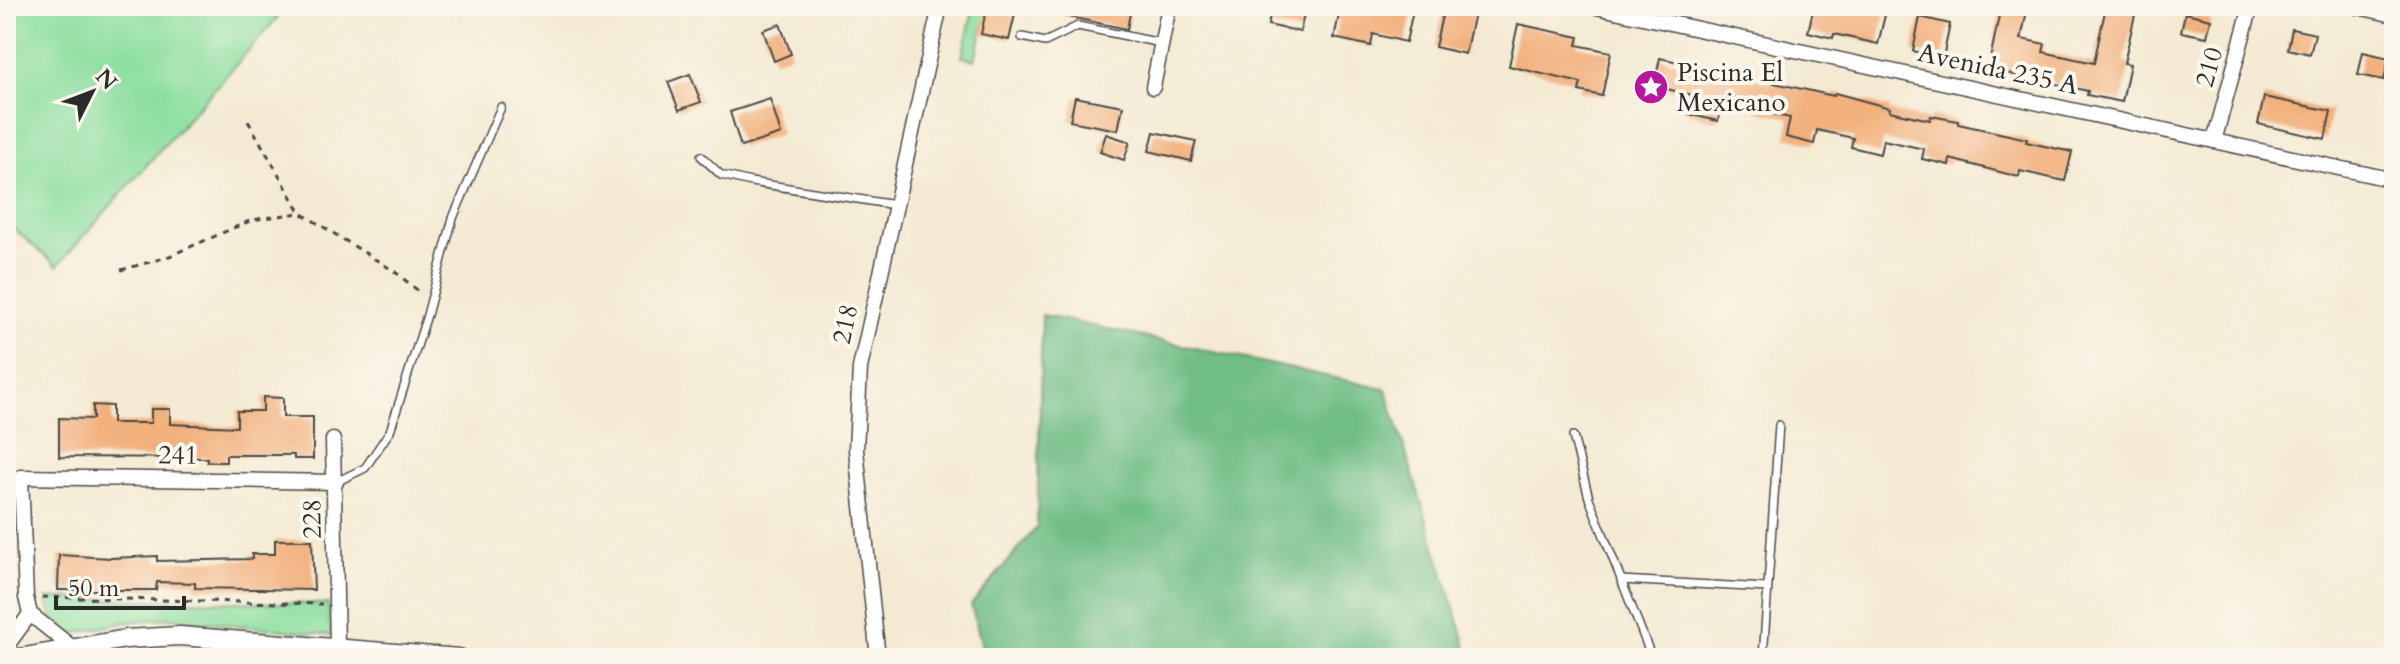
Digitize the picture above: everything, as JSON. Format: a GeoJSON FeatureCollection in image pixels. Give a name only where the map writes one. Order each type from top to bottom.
{"type":"FeatureCollection","features":[{"type":"Feature","properties":{"kind":"main road"},"geometry":{"type":"LineString","coordinates":[[19,658],[126,639],[180,636],[264,650],[337,647],[459,658]]}},
{"type":"Feature","properties":{"kind":"street","name":"218"},"geometry":{"type":"LineString","coordinates":[[878,658],[856,450],[860,368],[940,6]]}},
{"type":"Feature","properties":{"kind":"street"},"geometry":{"type":"LineString","coordinates":[[1153,87],[1169,6]]}},
{"type":"Feature","properties":{"kind":"street","name":"Avenida 235 A"},"geometry":{"type":"LineString","coordinates":[[1592,6],[2394,180]]}},
{"type":"Feature","properties":{"kind":"street","name":"210"},"geometry":{"type":"LineString","coordinates":[[2214,141],[2251,6]]}},
{"type":"Feature","properties":{"kind":"street"},"geometry":{"type":"LineString","coordinates":[[2354,6],[2394,15]]}},
{"type":"Feature","properties":{"kind":"street","name":"228"},"geometry":{"type":"LineString","coordinates":[[333,440],[337,647]]}},
{"type":"Feature","properties":{"kind":"street","name":"241"},"geometry":{"type":"LineString","coordinates":[[26,597],[21,477],[336,482]]}},
{"type":"Feature","properties":{"kind":"street"},"geometry":{"type":"LineString","coordinates":[[26,597],[30,614],[74,649]]}},
{"type":"Feature","properties":{"kind":"street"},"geometry":{"type":"LineString","coordinates":[[6,647],[30,614]]}},
{"type":"Feature","properties":{"kind":"lane"},"geometry":{"type":"LineString","coordinates":[[1022,37],[1045,42],[1078,26],[1162,43]]}},
{"type":"Feature","properties":{"kind":"lane"},"geometry":{"type":"LineString","coordinates":[[336,482],[365,468],[390,431],[453,218],[501,107]]}},
{"type":"Feature","properties":{"kind":"lane"},"geometry":{"type":"LineString","coordinates":[[701,156],[721,175],[895,205]]}},
{"type":"Feature","properties":{"kind":"lane"},"geometry":{"type":"LineString","coordinates":[[1763,658],[1779,425]]}},
{"type":"Feature","properties":{"kind":"lane"},"geometry":{"type":"LineString","coordinates":[[1573,436],[1589,498],[1652,658]]}},
{"type":"Feature","properties":{"kind":"lane"},"geometry":{"type":"LineString","coordinates":[[1621,580],[1767,588]]}},
{"type":"Feature","properties":{"kind":"path"},"geometry":{"type":"LineString","coordinates":[[248,121],[301,213],[394,271],[430,301]]}},
{"type":"Feature","properties":{"kind":"path"},"geometry":{"type":"LineString","coordinates":[[121,270],[167,257],[252,220],[301,213]]}},
{"type":"Feature","properties":{"kind":"path"},"geometry":{"type":"LineString","coordinates":[[26,597],[337,604]]}},
{"type":"Feature","properties":{"kind":"green space"},"geometry":{"type":"Polygon","coordinates":[[[6,6],[288,6],[57,266],[6,222],[6,6]]]}},
{"type":"Feature","properties":{"kind":"green space"},"geometry":{"type":"Polygon","coordinates":[[[974,6],[988,6],[975,60],[962,57],[974,6]]]}},
{"type":"Feature","properties":{"kind":"green space"},"geometry":{"type":"Polygon","coordinates":[[[1042,315],[1386,389],[1470,658],[985,658],[971,605],[1037,527],[1042,315]]]}},
{"type":"Feature","properties":{"kind":"green space"},"geometry":{"type":"Polygon","coordinates":[[[46,598],[328,604],[331,635],[168,618],[127,622],[72,634],[53,621],[46,598]]]}},
{"type":"Feature","properties":{"kind":"building"},"geometry":{"type":"Polygon","coordinates":[[[987,6],[1017,6],[1009,40],[981,34],[987,6]]]}},
{"type":"Feature","properties":{"kind":"building"},"geometry":{"type":"Polygon","coordinates":[[[1045,6],[1131,8],[1127,29],[1045,12],[1045,6]]]}},
{"type":"Feature","properties":{"kind":"building"},"geometry":{"type":"Polygon","coordinates":[[[1272,6],[1306,6],[1300,32],[1268,25],[1272,6]]]}},
{"type":"Feature","properties":{"kind":"building"},"geometry":{"type":"Polygon","coordinates":[[[1341,6],[1414,6],[1406,42],[1373,34],[1371,46],[1334,38],[1341,6]]]}},
{"type":"Feature","properties":{"kind":"building"},"geometry":{"type":"Polygon","coordinates":[[[1814,6],[1845,6],[1885,15],[1878,44],[1834,34],[1833,38],[1808,32],[1814,6]]]}},
{"type":"Feature","properties":{"kind":"building"},"geometry":{"type":"Polygon","coordinates":[[[2001,6],[2028,6],[2021,39],[2045,44],[2043,52],[2094,63],[2106,6],[2137,6],[2124,63],[2130,64],[2122,102],[2087,95],[2088,91],[1988,69],[2001,6]]]}},
{"type":"Feature","properties":{"kind":"building"},"geometry":{"type":"Polygon","coordinates":[[[1444,7],[1474,13],[1465,54],[1435,47],[1444,7]]]}},
{"type":"Feature","properties":{"kind":"building"},"geometry":{"type":"Polygon","coordinates":[[[2185,13],[2211,19],[2207,37],[2181,32],[2185,13]]]}},
{"type":"Feature","properties":{"kind":"building"},"geometry":{"type":"Polygon","coordinates":[[[1920,17],[1950,24],[1943,58],[1913,51],[1920,17]]]}},
{"type":"Feature","properties":{"kind":"building"},"geometry":{"type":"Polygon","coordinates":[[[780,24],[791,54],[774,61],[763,30],[780,24]]]}},
{"type":"Feature","properties":{"kind":"building"},"geometry":{"type":"Polygon","coordinates":[[[1518,24],[1579,37],[1577,45],[1611,52],[1602,96],[1579,91],[1581,83],[1509,66],[1518,24]]]}},
{"type":"Feature","properties":{"kind":"building"},"geometry":{"type":"Polygon","coordinates":[[[2292,29],[2315,34],[2310,54],[2288,49],[2292,29]]]}},
{"type":"Feature","properties":{"kind":"building"},"geometry":{"type":"Polygon","coordinates":[[[2363,52],[2389,58],[2384,80],[2358,75],[2363,52]]]}},
{"type":"Feature","properties":{"kind":"building"},"geometry":{"type":"Polygon","coordinates":[[[1660,58],[1834,96],[1835,93],[1890,108],[1889,111],[1930,120],[1931,116],[1958,121],[1958,124],[2072,152],[2065,181],[2020,171],[2019,177],[1950,159],[1949,165],[1922,159],[1924,149],[1883,140],[1880,154],[1851,147],[1853,138],[1817,130],[1814,144],[1786,137],[1790,118],[1722,103],[1718,121],[1688,114],[1692,95],[1654,86],[1660,58]]]}},
{"type":"Feature","properties":{"kind":"building"},"geometry":{"type":"Polygon","coordinates":[[[690,74],[701,102],[679,110],[668,82],[690,74]]]}},
{"type":"Feature","properties":{"kind":"building"},"geometry":{"type":"Polygon","coordinates":[[[1075,97],[1123,106],[1118,130],[1070,121],[1075,97]]]}},
{"type":"Feature","properties":{"kind":"building"},"geometry":{"type":"Polygon","coordinates":[[[2264,97],[2331,111],[2325,139],[2258,124],[2264,97]]]}},
{"type":"Feature","properties":{"kind":"building"},"geometry":{"type":"Polygon","coordinates":[[[770,99],[781,134],[741,147],[730,112],[770,99]]]}},
{"type":"Feature","properties":{"kind":"building"},"geometry":{"type":"Polygon","coordinates":[[[1154,132],[1196,141],[1191,161],[1149,151],[1154,132]]]}},
{"type":"Feature","properties":{"kind":"building"},"geometry":{"type":"Polygon","coordinates":[[[1106,134],[1130,142],[1124,160],[1100,152],[1106,134]]]}},
{"type":"Feature","properties":{"kind":"building"},"geometry":{"type":"Polygon","coordinates":[[[263,397],[283,398],[283,417],[313,417],[313,459],[294,459],[294,455],[226,455],[226,462],[207,462],[207,458],[59,457],[59,418],[93,419],[93,405],[112,406],[112,423],[151,423],[151,409],[170,409],[170,424],[237,427],[237,411],[263,411],[263,397]]]}},
{"type":"Feature","properties":{"kind":"building"},"geometry":{"type":"Polygon","coordinates":[[[275,540],[312,540],[314,590],[195,588],[195,583],[157,582],[156,590],[58,590],[59,555],[111,558],[157,556],[157,561],[252,559],[252,554],[275,554],[275,540]]]}},
{"type":"Feature","properties":{"kind":"place","name":"Piscina El Mexicano"},"geometry":{"type":"Point","coordinates":[1651,87]}}]}
